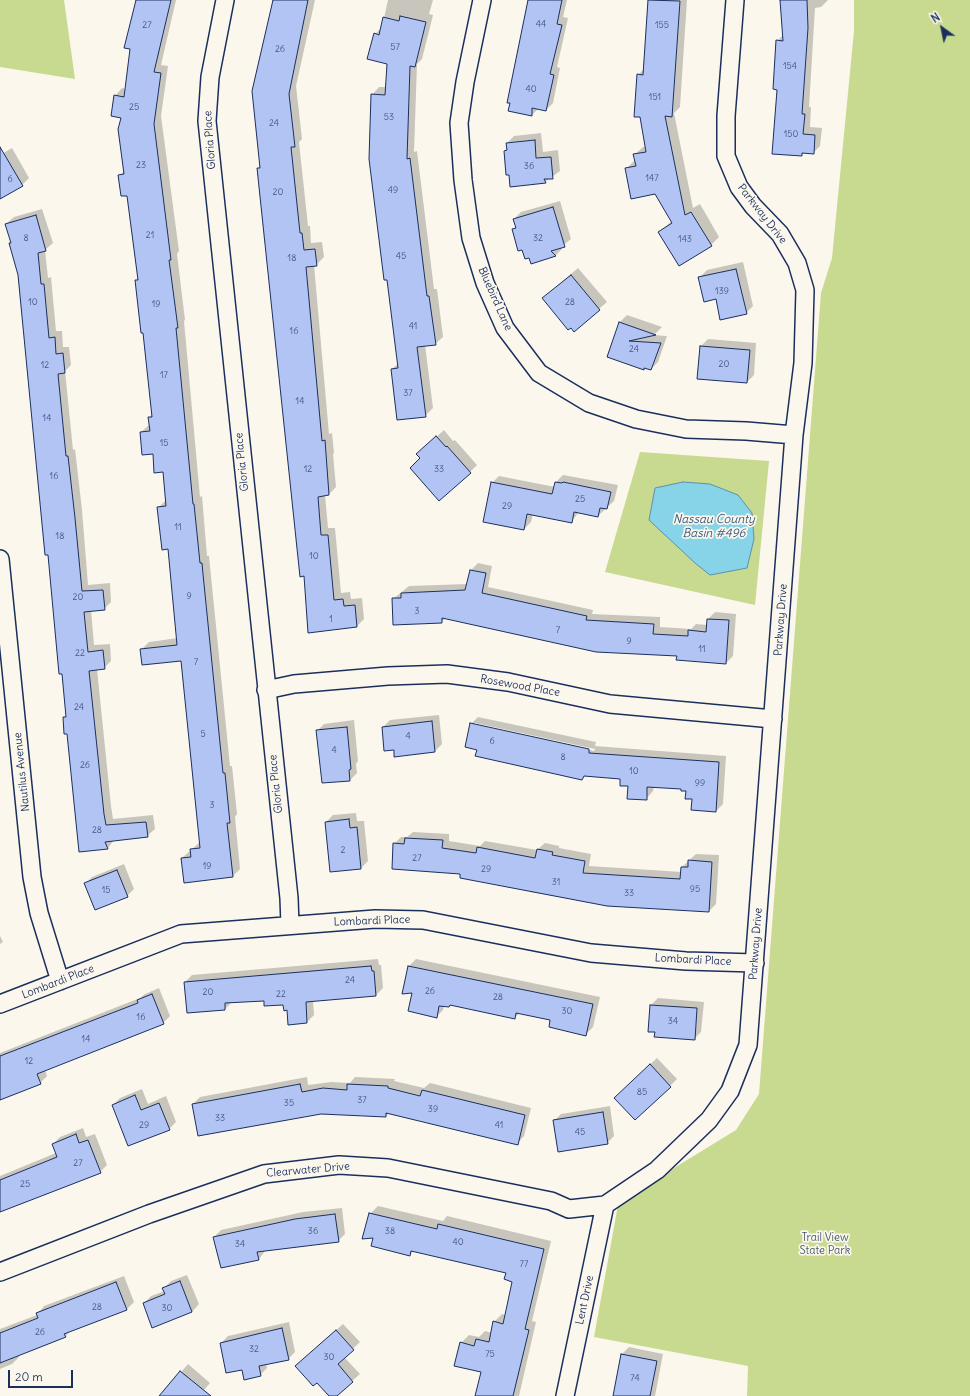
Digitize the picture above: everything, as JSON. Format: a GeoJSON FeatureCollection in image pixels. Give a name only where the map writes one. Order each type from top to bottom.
{"type":"FeatureCollection","features":[{"type":"Feature","properties":{"kind":"street","name":"Gloria Place"},"geometry":{"type":"LineString","coordinates":[[225,0],[210,77],[207,121],[289,898],[290,925]]}},
{"type":"Feature","properties":{"kind":"street","name":"Bluebird Lane"},"geometry":{"type":"LineString","coordinates":[[482,0],[464,82],[459,123],[460,145],[471,238],[485,282],[505,328],[539,373],[589,403],[636,419],[686,429],[746,431],[794,436]]}},
{"type":"Feature","properties":{"kind":"street","name":"Parkway Drive"},"geometry":{"type":"LineString","coordinates":[[605,1204],[657,1170],[710,1120],[730,1091],[748,1044],[794,436],[803,363],[805,290],[797,263],[780,234],[753,206],[739,187],[726,156],[726,116],[735,0]]}},
{"type":"Feature","properties":{"kind":"street","name":"Nautilus Avenue"},"geometry":{"type":"LineString","coordinates":[[0,559],[32,877],[39,913],[60,981]]}},
{"type":"Feature","properties":{"kind":"street","name":"Rosewood Place"},"geometry":{"type":"LineString","coordinates":[[266,690],[294,684],[388,676],[446,674],[508,682],[610,704],[773,720]]}},
{"type":"Feature","properties":{"kind":"street","name":"Lombardi Place"},"geometry":{"type":"LineString","coordinates":[[0,1004],[181,934],[375,919],[423,920],[591,953],[686,961],[755,962]]}},
{"type":"Feature","properties":{"kind":"street","name":"Clearwater Drive"},"geometry":{"type":"LineString","coordinates":[[0,1272],[149,1214],[264,1174],[339,1165],[388,1168],[551,1201],[569,1209],[605,1204]]}},
{"type":"Feature","properties":{"kind":"street","name":"Lent Drive"},"geometry":{"type":"LineString","coordinates":[[565,1396],[605,1204]]}},
{"type":"Feature","properties":{"kind":"green space"},"geometry":{"type":"Polygon","coordinates":[[[0,0],[64,0],[75,79],[0,67],[0,0]]]}},
{"type":"Feature","properties":{"kind":"green space","name":"Trail View State Park"},"geometry":{"type":"Polygon","coordinates":[[[854,0],[970,0],[970,1396],[747,1396],[748,1366],[594,1337],[618,1205],[638,1190],[736,1130],[759,1094],[821,293],[832,258],[854,31],[854,0]]]}},
{"type":"Feature","properties":{"kind":"green space"},"geometry":{"type":"Polygon","coordinates":[[[640,452],[769,461],[755,605],[605,572],[640,452]]]}},
{"type":"Feature","properties":{"kind":"water","name":"Nassau County Basin #496"},"geometry":{"type":"Polygon","coordinates":[[[683,482],[710,484],[738,495],[752,513],[754,539],[747,568],[710,575],[649,520],[655,488],[683,482]]]}},
{"type":"Feature","properties":{"kind":"building"},"geometry":{"type":"Polygon","coordinates":[[[136,0],[171,0],[154,72],[161,73],[154,124],[178,328],[176,328],[193,504],[200,563],[202,563],[223,773],[225,773],[230,823],[227,823],[233,877],[184,883],[181,858],[191,857],[190,849],[200,848],[181,661],[142,665],[140,649],[177,645],[168,549],[162,550],[157,507],[166,506],[163,472],[154,473],[153,454],[142,455],[140,432],[150,431],[148,417],[152,417],[143,333],[141,333],[135,280],[138,280],[127,196],[121,196],[118,175],[124,174],[118,129],[121,118],[111,116],[114,95],[124,97],[130,49],[124,48],[136,0]]]}},
{"type":"Feature","properties":{"kind":"building"},"geometry":{"type":"Polygon","coordinates":[[[273,0],[308,0],[289,94],[295,147],[291,147],[300,233],[302,233],[304,250],[315,249],[317,266],[306,267],[322,441],[325,440],[329,495],[318,497],[321,535],[328,535],[334,600],[343,599],[344,606],[355,605],[357,627],[308,633],[304,576],[300,577],[257,168],[260,168],[252,91],[273,0]]]}},
{"type":"Feature","properties":{"kind":"building"},"geometry":{"type":"Polygon","coordinates":[[[528,0],[562,0],[557,24],[562,25],[550,74],[554,75],[546,111],[532,108],[532,116],[508,111],[510,103],[507,103],[528,0]]]}},
{"type":"Feature","properties":{"kind":"building"},"geometry":{"type":"Polygon","coordinates":[[[648,0],[680,1],[672,117],[665,116],[685,215],[691,212],[712,246],[679,266],[658,232],[672,223],[655,194],[631,199],[625,168],[636,166],[633,154],[646,152],[640,117],[634,117],[637,74],[643,75],[648,0]]]}},
{"type":"Feature","properties":{"kind":"building"},"geometry":{"type":"Polygon","coordinates":[[[780,0],[807,0],[808,28],[802,114],[805,114],[803,134],[815,135],[814,154],[802,153],[802,156],[772,154],[777,90],[773,89],[776,40],[783,41],[780,0]]]}},
{"type":"Feature","properties":{"kind":"building"},"geometry":{"type":"Polygon","coordinates":[[[400,16],[426,22],[415,67],[410,66],[407,159],[410,158],[427,296],[429,296],[436,345],[417,347],[426,417],[397,420],[391,369],[398,368],[387,280],[384,280],[369,159],[371,94],[385,95],[387,64],[367,59],[374,33],[379,35],[383,17],[399,21],[400,16]]]}},
{"type":"Feature","properties":{"kind":"building"},"geometry":{"type":"Polygon","coordinates":[[[535,140],[536,158],[551,157],[553,179],[544,179],[546,183],[510,187],[509,175],[506,175],[504,151],[507,150],[506,143],[535,140]]]}},
{"type":"Feature","properties":{"kind":"building"},"geometry":{"type":"Polygon","coordinates":[[[0,147],[23,186],[0,199],[0,147]]]}},
{"type":"Feature","properties":{"kind":"building"},"geometry":{"type":"Polygon","coordinates":[[[553,207],[565,247],[551,251],[556,256],[531,264],[529,258],[525,259],[522,250],[518,251],[512,229],[516,228],[513,219],[553,207]]]}},
{"type":"Feature","properties":{"kind":"building"},"geometry":{"type":"Polygon","coordinates":[[[36,215],[46,251],[38,253],[41,284],[44,284],[49,338],[55,337],[56,354],[63,353],[65,373],[58,374],[82,591],[103,590],[105,610],[84,612],[88,652],[103,650],[105,669],[89,671],[104,814],[106,825],[146,822],[148,837],[105,842],[108,849],[79,852],[67,734],[64,734],[63,717],[66,717],[62,674],[59,674],[48,555],[45,555],[18,275],[5,224],[36,215]]]}},
{"type":"Feature","properties":{"kind":"building"},"geometry":{"type":"Polygon","coordinates":[[[736,269],[747,314],[720,320],[716,299],[704,302],[698,277],[736,269]]]}},
{"type":"Feature","properties":{"kind":"building"},"geometry":{"type":"Polygon","coordinates":[[[571,275],[600,310],[574,332],[571,328],[568,330],[542,298],[571,275]]]}},
{"type":"Feature","properties":{"kind":"building"},"geometry":{"type":"Polygon","coordinates":[[[619,322],[656,335],[629,341],[661,343],[651,370],[644,368],[644,370],[607,357],[619,322]]]}},
{"type":"Feature","properties":{"kind":"building"},"geometry":{"type":"Polygon","coordinates":[[[700,346],[750,350],[747,383],[697,379],[700,346]]]}},
{"type":"Feature","properties":{"kind":"building"},"geometry":{"type":"Polygon","coordinates":[[[436,436],[471,473],[439,501],[410,468],[420,458],[416,454],[436,436]]]}},
{"type":"Feature","properties":{"kind":"building"},"geometry":{"type":"Polygon","coordinates":[[[491,482],[552,494],[555,482],[563,482],[611,492],[607,509],[600,508],[598,517],[574,512],[572,523],[527,514],[524,530],[483,522],[491,482]]]}},
{"type":"Feature","properties":{"kind":"building"},"geometry":{"type":"Polygon","coordinates":[[[470,570],[486,573],[482,593],[587,616],[586,620],[654,624],[653,634],[688,636],[688,630],[706,632],[707,619],[729,620],[726,664],[676,660],[677,656],[596,652],[442,618],[442,623],[393,625],[392,598],[401,598],[401,593],[465,590],[470,570]]]}},
{"type":"Feature","properties":{"kind":"building"},"geometry":{"type":"Polygon","coordinates":[[[432,721],[435,752],[394,757],[394,750],[384,751],[382,727],[432,721]]]}},
{"type":"Feature","properties":{"kind":"building"},"geometry":{"type":"Polygon","coordinates":[[[470,723],[589,749],[589,753],[719,762],[716,812],[691,810],[692,799],[685,799],[686,791],[681,791],[681,789],[647,787],[647,800],[627,799],[628,786],[620,786],[620,779],[584,776],[582,780],[475,756],[477,750],[465,747],[470,723]]]}},
{"type":"Feature","properties":{"kind":"building"},"geometry":{"type":"Polygon","coordinates":[[[347,727],[351,769],[349,770],[350,781],[322,783],[316,730],[347,727]]]}},
{"type":"Feature","properties":{"kind":"building"},"geometry":{"type":"Polygon","coordinates":[[[349,819],[350,828],[357,827],[361,869],[330,872],[325,822],[349,819]]]}},
{"type":"Feature","properties":{"kind":"building"},"geometry":{"type":"Polygon","coordinates":[[[405,838],[443,840],[442,848],[476,853],[477,847],[535,858],[537,849],[553,852],[552,855],[585,861],[583,873],[680,879],[681,867],[688,867],[688,860],[712,862],[709,912],[607,906],[460,878],[460,874],[392,869],[393,843],[404,844],[405,838]]]}},
{"type":"Feature","properties":{"kind":"building"},"geometry":{"type":"Polygon","coordinates":[[[117,870],[128,897],[95,910],[84,883],[117,870]]]}},
{"type":"Feature","properties":{"kind":"building"},"geometry":{"type":"Polygon","coordinates":[[[371,966],[372,971],[374,971],[376,996],[306,1002],[307,1023],[288,1025],[287,1010],[284,1011],[283,1005],[264,1006],[264,1001],[225,1003],[225,1010],[187,1013],[184,982],[371,966]]]}},
{"type":"Feature","properties":{"kind":"building"},"geometry":{"type":"Polygon","coordinates":[[[408,966],[593,1004],[586,1036],[549,1027],[550,1020],[516,1013],[515,1019],[450,1005],[449,1007],[439,1006],[437,1018],[408,1011],[412,993],[402,994],[408,966]]]}},
{"type":"Feature","properties":{"kind":"building"},"geometry":{"type":"Polygon","coordinates":[[[152,994],[164,1024],[37,1074],[41,1084],[0,1100],[0,1056],[138,1003],[137,1000],[152,994]]]}},
{"type":"Feature","properties":{"kind":"building"},"geometry":{"type":"Polygon","coordinates":[[[650,1005],[697,1008],[695,1040],[654,1037],[655,1032],[648,1032],[650,1005]]]}},
{"type":"Feature","properties":{"kind":"building"},"geometry":{"type":"Polygon","coordinates":[[[650,1064],[671,1087],[635,1120],[614,1098],[650,1064]]]}},
{"type":"Feature","properties":{"kind":"building"},"geometry":{"type":"Polygon","coordinates":[[[300,1084],[302,1092],[323,1088],[347,1090],[347,1084],[388,1086],[388,1088],[420,1096],[422,1090],[525,1115],[518,1145],[386,1113],[386,1117],[321,1114],[198,1136],[192,1104],[300,1084]]]}},
{"type":"Feature","properties":{"kind":"building"},"geometry":{"type":"Polygon","coordinates":[[[135,1095],[141,1110],[159,1103],[170,1130],[128,1146],[112,1105],[135,1095]]]}},
{"type":"Feature","properties":{"kind":"building"},"geometry":{"type":"Polygon","coordinates":[[[603,1112],[608,1144],[558,1152],[553,1120],[603,1112]]]}},
{"type":"Feature","properties":{"kind":"building"},"geometry":{"type":"Polygon","coordinates":[[[76,1134],[79,1143],[88,1140],[101,1173],[0,1212],[0,1180],[57,1157],[52,1144],[76,1134]]]}},
{"type":"Feature","properties":{"kind":"building"},"geometry":{"type":"Polygon","coordinates":[[[369,1213],[437,1229],[438,1224],[544,1249],[525,1329],[529,1330],[513,1396],[475,1396],[481,1372],[454,1366],[460,1342],[474,1346],[476,1339],[489,1342],[493,1321],[503,1324],[512,1282],[504,1279],[506,1273],[411,1251],[410,1256],[371,1246],[373,1238],[362,1239],[369,1213]]]}},
{"type":"Feature","properties":{"kind":"building"},"geometry":{"type":"Polygon","coordinates":[[[335,1214],[339,1242],[257,1252],[259,1260],[221,1268],[213,1237],[295,1219],[335,1214]]]}},
{"type":"Feature","properties":{"kind":"building"},"geometry":{"type":"Polygon","coordinates":[[[180,1281],[192,1312],[152,1328],[143,1303],[165,1294],[162,1288],[180,1281]]]}},
{"type":"Feature","properties":{"kind":"building"},"geometry":{"type":"Polygon","coordinates":[[[116,1282],[127,1310],[64,1334],[66,1337],[0,1363],[0,1333],[38,1318],[36,1313],[116,1282]]]}},
{"type":"Feature","properties":{"kind":"building"},"geometry":{"type":"Polygon","coordinates":[[[282,1328],[289,1360],[259,1366],[261,1376],[244,1380],[242,1370],[226,1373],[220,1343],[282,1328]]]}},
{"type":"Feature","properties":{"kind":"building"},"geometry":{"type":"Polygon","coordinates":[[[336,1330],[354,1350],[338,1364],[353,1382],[337,1396],[329,1396],[317,1383],[313,1386],[295,1366],[336,1330]]]}},
{"type":"Feature","properties":{"kind":"building"},"geometry":{"type":"Polygon","coordinates":[[[621,1354],[657,1361],[650,1396],[613,1396],[621,1354]]]}},
{"type":"Feature","properties":{"kind":"building"},"geometry":{"type":"Polygon","coordinates":[[[180,1371],[211,1396],[159,1396],[180,1371]]]}}]}
